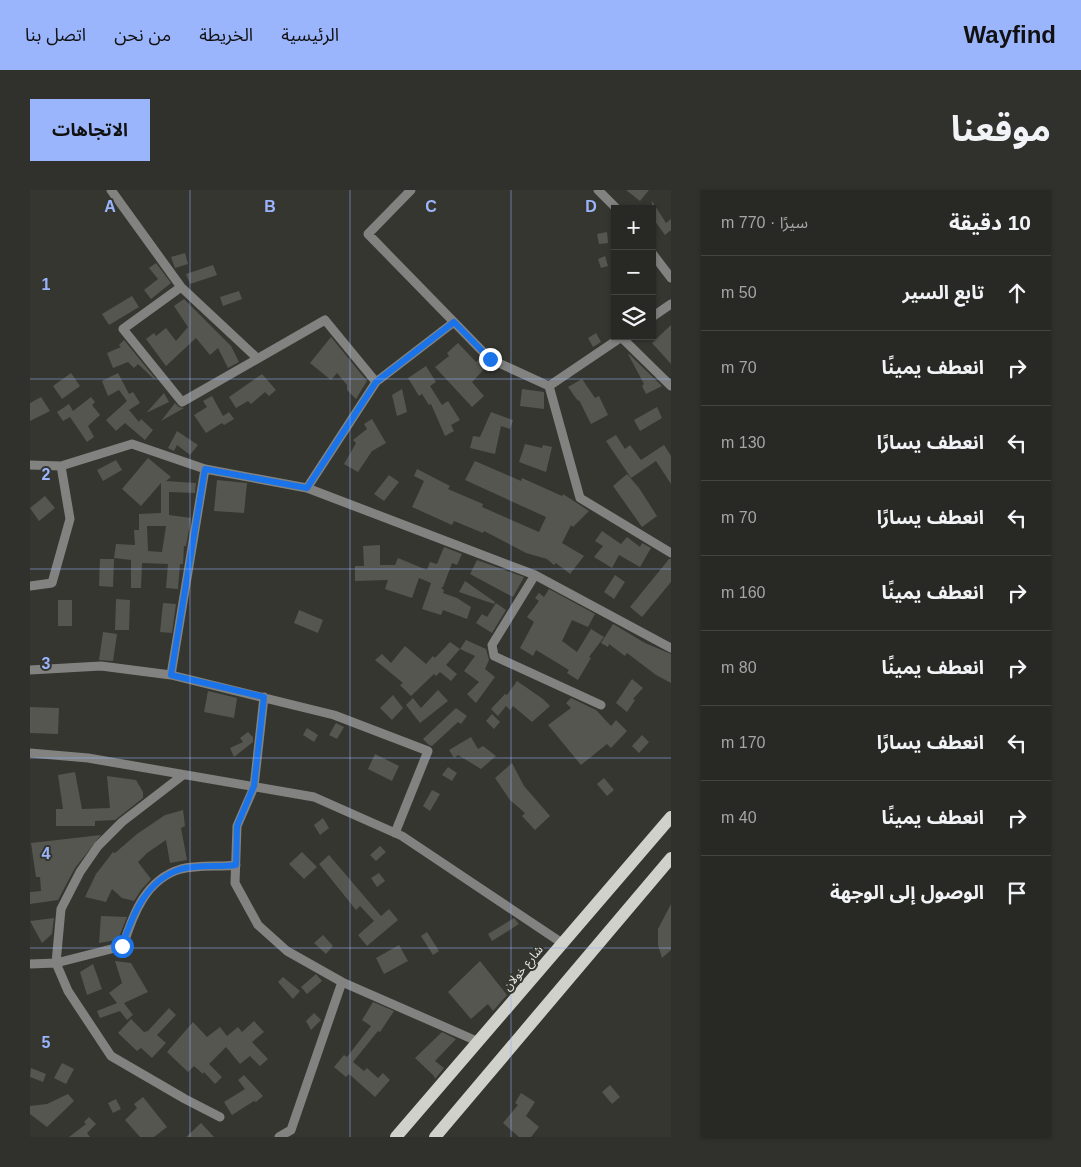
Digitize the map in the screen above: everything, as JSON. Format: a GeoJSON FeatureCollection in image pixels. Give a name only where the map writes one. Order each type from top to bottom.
{"type":"FeatureCollection","features":[{"type":"Feature","properties":{"kind":"main road","name":"شارع خولان"},"geometry":{"type":"LineString","coordinates":[[396,1137],[562,943],[669,826]]}},
{"type":"Feature","properties":{"kind":"main road"},"geometry":{"type":"LineString","coordinates":[[435,1137],[671,858]]}},
{"type":"Feature","properties":{"kind":"street"},"geometry":{"type":"LineString","coordinates":[[111,190],[181,287],[257,358]]}},
{"type":"Feature","properties":{"kind":"street"},"geometry":{"type":"LineString","coordinates":[[410,190],[368,234],[490,359],[549,386],[580,498],[671,553]]}},
{"type":"Feature","properties":{"kind":"street"},"geometry":{"type":"LineString","coordinates":[[598,190],[612,205]]}},
{"type":"Feature","properties":{"kind":"street"},"geometry":{"type":"LineString","coordinates":[[656,258],[671,278]]}},
{"type":"Feature","properties":{"kind":"street"},"geometry":{"type":"LineString","coordinates":[[181,287],[123,329],[182,402],[325,320],[376,382]]}},
{"type":"Feature","properties":{"kind":"street"},"geometry":{"type":"LineString","coordinates":[[656,314],[671,304]]}},
{"type":"Feature","properties":{"kind":"street"},"geometry":{"type":"LineString","coordinates":[[307,488],[376,382],[454,322]]}},
{"type":"Feature","properties":{"kind":"street"},"geometry":{"type":"LineString","coordinates":[[549,386],[618,340]]}},
{"type":"Feature","properties":{"kind":"street"},"geometry":{"type":"LineString","coordinates":[[625,340],[671,386]]}},
{"type":"Feature","properties":{"kind":"street"},"geometry":{"type":"LineString","coordinates":[[30,465],[61,466],[132,444],[205,469],[307,488],[535,576],[671,648]]}},
{"type":"Feature","properties":{"kind":"street"},"geometry":{"type":"LineString","coordinates":[[30,586],[52,583],[70,519],[61,466]]}},
{"type":"Feature","properties":{"kind":"street"},"geometry":{"type":"LineString","coordinates":[[171,675],[205,469]]}},
{"type":"Feature","properties":{"kind":"street"},"geometry":{"type":"LineString","coordinates":[[535,576],[492,645],[494,656],[601,705]]}},
{"type":"Feature","properties":{"kind":"street"},"geometry":{"type":"LineString","coordinates":[[30,670],[101,666],[171,675],[334,715],[428,751],[395,833]]}},
{"type":"Feature","properties":{"kind":"street"},"geometry":{"type":"LineString","coordinates":[[264,697],[254,786],[237,826],[235,883],[258,925],[287,951],[342,982],[478,1042]]}},
{"type":"Feature","properties":{"kind":"street"},"geometry":{"type":"LineString","coordinates":[[30,753],[88,758],[314,797],[395,833],[562,943]]}},
{"type":"Feature","properties":{"kind":"street"},"geometry":{"type":"LineString","coordinates":[[183,775],[122,822],[98,846],[80,872],[61,909],[56,963],[68,991],[111,1056],[220,1117]]}},
{"type":"Feature","properties":{"kind":"street"},"geometry":{"type":"LineString","coordinates":[[30,964],[56,963],[122,946],[132,917],[152,884],[181,869],[236,865]]}},
{"type":"Feature","properties":{"kind":"street"},"geometry":{"type":"LineString","coordinates":[[279,1137],[291,1130],[342,982]]}},
{"type":"Feature","properties":{"kind":"building"},"geometry":{"type":"Polygon","coordinates":[[[626,190],[649,190],[640,201],[626,190]]]}},
{"type":"Feature","properties":{"kind":"building"},"geometry":{"type":"Polygon","coordinates":[[[656,207],[666,223],[671,219],[671,230],[665,235],[656,223],[656,207]]]}},
{"type":"Feature","properties":{"kind":"building"},"geometry":{"type":"Polygon","coordinates":[[[607,232],[608,243],[599,244],[597,234],[607,232]]]}},
{"type":"Feature","properties":{"kind":"building"},"geometry":{"type":"Polygon","coordinates":[[[185,253],[188,264],[175,268],[171,257],[185,253]]]}},
{"type":"Feature","properties":{"kind":"building"},"geometry":{"type":"Polygon","coordinates":[[[605,256],[608,266],[601,268],[598,259],[605,256]]]}},
{"type":"Feature","properties":{"kind":"building"},"geometry":{"type":"Polygon","coordinates":[[[156,263],[171,283],[151,299],[144,290],[158,279],[149,268],[156,263]]]}},
{"type":"Feature","properties":{"kind":"building"},"geometry":{"type":"Polygon","coordinates":[[[213,265],[217,275],[190,284],[186,274],[213,265]]]}},
{"type":"Feature","properties":{"kind":"building"},"geometry":{"type":"Polygon","coordinates":[[[239,291],[242,299],[223,306],[220,297],[239,291]]]}},
{"type":"Feature","properties":{"kind":"building"},"geometry":{"type":"Polygon","coordinates":[[[132,296],[139,307],[109,325],[102,314],[132,296]]]}},
{"type":"Feature","properties":{"kind":"building"},"geometry":{"type":"Polygon","coordinates":[[[184,299],[231,346],[239,362],[228,368],[218,348],[210,355],[196,338],[166,366],[146,339],[154,333],[156,336],[166,328],[176,341],[188,327],[174,306],[184,299]]]}},
{"type":"Feature","properties":{"kind":"building"},"geometry":{"type":"Polygon","coordinates":[[[671,325],[671,364],[652,343],[671,325]]]}},
{"type":"Feature","properties":{"kind":"building"},"geometry":{"type":"Polygon","coordinates":[[[596,333],[601,342],[593,347],[588,338],[596,333]]]}},
{"type":"Feature","properties":{"kind":"building"},"geometry":{"type":"Polygon","coordinates":[[[331,337],[367,381],[356,399],[347,390],[347,385],[337,373],[331,380],[310,363],[331,337]]]}},
{"type":"Feature","properties":{"kind":"building"},"geometry":{"type":"Polygon","coordinates":[[[124,340],[154,379],[138,364],[134,368],[128,362],[113,368],[107,353],[121,347],[119,345],[124,340]]]}},
{"type":"Feature","properties":{"kind":"building"},"geometry":{"type":"Polygon","coordinates":[[[458,343],[476,362],[479,359],[487,366],[472,382],[484,396],[472,407],[435,367],[449,356],[447,353],[458,343]]]}},
{"type":"Feature","properties":{"kind":"building"},"geometry":{"type":"Polygon","coordinates":[[[628,354],[662,386],[646,394],[642,386],[644,384],[628,354]]]}},
{"type":"Feature","properties":{"kind":"building"},"geometry":{"type":"Polygon","coordinates":[[[426,366],[436,382],[430,386],[442,405],[448,401],[460,420],[451,425],[454,431],[445,436],[431,404],[429,405],[422,394],[419,396],[408,378],[426,366]]]}},
{"type":"Feature","properties":{"kind":"building"},"geometry":{"type":"Polygon","coordinates":[[[71,373],[80,386],[62,399],[53,386],[71,373]]]}},
{"type":"Feature","properties":{"kind":"building"},"geometry":{"type":"Polygon","coordinates":[[[118,373],[129,394],[133,392],[140,403],[129,410],[139,422],[141,419],[153,430],[145,440],[125,423],[116,431],[106,420],[127,401],[119,390],[108,396],[102,381],[118,373]]]}},
{"type":"Feature","properties":{"kind":"building"},"geometry":{"type":"Polygon","coordinates":[[[262,374],[276,390],[269,396],[265,392],[251,404],[248,401],[236,408],[229,397],[262,374]]]}},
{"type":"Feature","properties":{"kind":"building"},"geometry":{"type":"Polygon","coordinates":[[[582,379],[595,398],[599,396],[608,415],[591,424],[579,400],[568,387],[582,379]]]}},
{"type":"Feature","properties":{"kind":"building"},"geometry":{"type":"Polygon","coordinates":[[[402,389],[407,412],[397,416],[392,395],[402,389]]]}},
{"type":"Feature","properties":{"kind":"building"},"geometry":{"type":"Polygon","coordinates":[[[522,389],[544,392],[544,409],[520,406],[522,389]]]}},
{"type":"Feature","properties":{"kind":"building"},"geometry":{"type":"Polygon","coordinates":[[[164,393],[169,402],[147,412],[164,393]]]}},
{"type":"Feature","properties":{"kind":"building"},"geometry":{"type":"Polygon","coordinates":[[[212,396],[223,416],[229,412],[234,419],[224,425],[222,423],[206,433],[194,415],[207,407],[203,401],[212,396]]]}},
{"type":"Feature","properties":{"kind":"building"},"geometry":{"type":"Polygon","coordinates":[[[41,397],[50,411],[30,421],[30,403],[41,397]]]}},
{"type":"Feature","properties":{"kind":"building"},"geometry":{"type":"Polygon","coordinates":[[[91,397],[95,402],[92,405],[100,415],[88,426],[94,437],[87,442],[70,417],[63,421],[57,412],[69,404],[73,411],[91,397]]]}},
{"type":"Feature","properties":{"kind":"building"},"geometry":{"type":"Polygon","coordinates":[[[175,403],[179,407],[184,408],[161,421],[175,403]]]}},
{"type":"Feature","properties":{"kind":"building"},"geometry":{"type":"Polygon","coordinates":[[[657,407],[662,418],[640,431],[634,420],[657,407]]]}},
{"type":"Feature","properties":{"kind":"building"},"geometry":{"type":"Polygon","coordinates":[[[491,412],[513,420],[510,429],[501,426],[495,454],[470,448],[473,436],[480,437],[491,412]]]}},
{"type":"Feature","properties":{"kind":"building"},"geometry":{"type":"Polygon","coordinates":[[[372,419],[386,443],[372,451],[358,472],[344,464],[356,443],[353,440],[367,429],[364,424],[372,419]]]}},
{"type":"Feature","properties":{"kind":"building"},"geometry":{"type":"Polygon","coordinates":[[[177,431],[198,445],[190,455],[177,445],[174,451],[168,448],[177,431]]]}},
{"type":"Feature","properties":{"kind":"building"},"geometry":{"type":"Polygon","coordinates":[[[616,435],[625,449],[630,445],[641,460],[664,445],[671,456],[671,484],[656,461],[631,478],[606,441],[616,435]]]}},
{"type":"Feature","properties":{"kind":"building"},"geometry":{"type":"Polygon","coordinates":[[[525,444],[542,448],[543,445],[552,447],[546,472],[519,462],[525,444]]]}},
{"type":"Feature","properties":{"kind":"building"},"geometry":{"type":"Polygon","coordinates":[[[148,458],[171,477],[166,481],[196,483],[195,493],[169,492],[169,515],[191,518],[186,546],[184,546],[183,564],[180,564],[178,589],[166,588],[168,564],[142,563],[141,588],[131,588],[131,560],[114,558],[116,544],[135,545],[134,530],[139,530],[139,514],[161,513],[161,483],[141,506],[122,489],[148,458]],[[147,526],[148,551],[162,552],[166,526],[147,526]]]}},
{"type":"Feature","properties":{"kind":"building"},"geometry":{"type":"Polygon","coordinates":[[[116,460],[122,470],[103,481],[97,470],[116,460]]]}},
{"type":"Feature","properties":{"kind":"building"},"geometry":{"type":"Polygon","coordinates":[[[475,461],[521,481],[522,478],[562,496],[563,494],[589,511],[573,527],[571,525],[562,543],[584,556],[570,574],[556,563],[554,565],[547,559],[526,553],[484,531],[483,533],[454,521],[452,525],[412,507],[424,481],[414,476],[417,469],[450,486],[448,489],[483,504],[482,507],[539,532],[546,517],[465,480],[475,461]]]}},
{"type":"Feature","properties":{"kind":"building"},"geometry":{"type":"Polygon","coordinates":[[[627,474],[639,488],[657,516],[642,527],[613,486],[627,474]]]}},
{"type":"Feature","properties":{"kind":"building"},"geometry":{"type":"Polygon","coordinates":[[[389,475],[399,482],[384,501],[374,494],[389,475]]]}},
{"type":"Feature","properties":{"kind":"building"},"geometry":{"type":"Polygon","coordinates":[[[217,480],[247,483],[244,513],[214,511],[217,480]]]}},
{"type":"Feature","properties":{"kind":"building"},"geometry":{"type":"Polygon","coordinates":[[[45,496],[55,508],[39,521],[30,508],[45,496]]]}},
{"type":"Feature","properties":{"kind":"building"},"geometry":{"type":"Polygon","coordinates":[[[602,531],[621,544],[627,537],[640,547],[642,543],[651,548],[640,567],[619,555],[612,568],[594,557],[603,546],[595,541],[602,531]]]}},
{"type":"Feature","properties":{"kind":"building"},"geometry":{"type":"Polygon","coordinates":[[[380,545],[380,565],[395,565],[398,558],[427,570],[430,562],[437,564],[444,547],[462,554],[457,565],[452,563],[441,588],[444,590],[443,593],[457,598],[471,607],[467,619],[443,610],[441,615],[422,609],[431,583],[419,578],[412,598],[385,589],[388,580],[355,581],[355,566],[364,566],[363,546],[380,545]]]}},
{"type":"Feature","properties":{"kind":"building"},"geometry":{"type":"Polygon","coordinates":[[[100,559],[114,559],[113,587],[99,586],[100,559]]]}},
{"type":"Feature","properties":{"kind":"building"},"geometry":{"type":"Polygon","coordinates":[[[669,559],[671,559],[671,582],[642,617],[630,607],[669,559]]]}},
{"type":"Feature","properties":{"kind":"building"},"geometry":{"type":"Polygon","coordinates":[[[477,560],[524,577],[513,597],[470,574],[477,560]]]}},
{"type":"Feature","properties":{"kind":"building"},"geometry":{"type":"Polygon","coordinates":[[[615,575],[625,582],[614,599],[604,592],[615,575]]]}},
{"type":"Feature","properties":{"kind":"building"},"geometry":{"type":"Polygon","coordinates":[[[465,581],[495,602],[494,604],[459,592],[465,581]]]}},
{"type":"Feature","properties":{"kind":"building"},"geometry":{"type":"Polygon","coordinates":[[[549,589],[595,614],[588,627],[572,620],[562,641],[577,652],[591,629],[604,637],[589,657],[591,658],[578,680],[567,673],[569,670],[536,650],[533,656],[520,648],[534,622],[527,617],[539,601],[535,598],[539,593],[544,597],[549,589]]]}},
{"type":"Feature","properties":{"kind":"building"},"geometry":{"type":"Polygon","coordinates":[[[116,599],[130,600],[129,630],[115,630],[116,599]]]}},
{"type":"Feature","properties":{"kind":"building"},"geometry":{"type":"Polygon","coordinates":[[[58,600],[72,600],[72,626],[58,626],[58,600]]]}},
{"type":"Feature","properties":{"kind":"building"},"geometry":{"type":"Polygon","coordinates":[[[163,603],[176,604],[172,633],[160,632],[163,603]]]}},
{"type":"Feature","properties":{"kind":"building"},"geometry":{"type":"Polygon","coordinates":[[[496,603],[506,610],[492,633],[476,623],[482,614],[487,617],[496,603]]]}},
{"type":"Feature","properties":{"kind":"building"},"geometry":{"type":"Polygon","coordinates":[[[299,610],[323,620],[318,633],[294,623],[299,610]]]}},
{"type":"Feature","properties":{"kind":"building"},"geometry":{"type":"Polygon","coordinates":[[[613,624],[645,643],[671,654],[671,683],[656,675],[627,653],[625,656],[609,644],[608,647],[601,643],[613,624]]]}},
{"type":"Feature","properties":{"kind":"building"},"geometry":{"type":"Polygon","coordinates":[[[103,632],[117,634],[113,661],[99,660],[103,632]]]}},
{"type":"Feature","properties":{"kind":"building"},"geometry":{"type":"Polygon","coordinates":[[[466,640],[486,649],[489,660],[485,669],[495,677],[476,703],[467,694],[479,682],[464,671],[475,656],[460,649],[466,640]]]}},
{"type":"Feature","properties":{"kind":"building"},"geometry":{"type":"Polygon","coordinates":[[[450,642],[460,649],[446,665],[457,674],[451,681],[440,672],[436,676],[434,674],[411,696],[400,685],[403,683],[375,660],[382,654],[391,663],[405,646],[426,664],[433,656],[435,658],[450,642]]]}},
{"type":"Feature","properties":{"kind":"building"},"geometry":{"type":"Polygon","coordinates":[[[632,679],[643,688],[633,699],[635,700],[627,712],[616,703],[632,679]]]}},
{"type":"Feature","properties":{"kind":"building"},"geometry":{"type":"Polygon","coordinates":[[[517,681],[550,706],[532,722],[513,706],[510,710],[506,706],[498,716],[491,709],[505,694],[507,695],[517,681]]]}},
{"type":"Feature","properties":{"kind":"building"},"geometry":{"type":"Polygon","coordinates":[[[438,690],[448,701],[420,723],[406,705],[413,698],[421,708],[438,690]]]}},
{"type":"Feature","properties":{"kind":"building"},"geometry":{"type":"Polygon","coordinates":[[[208,691],[237,698],[234,718],[204,712],[208,691]]]}},
{"type":"Feature","properties":{"kind":"building"},"geometry":{"type":"Polygon","coordinates":[[[393,695],[403,708],[392,720],[380,708],[393,695]]]}},
{"type":"Feature","properties":{"kind":"building"},"geometry":{"type":"Polygon","coordinates":[[[571,698],[596,710],[611,726],[616,720],[627,731],[611,748],[607,744],[581,765],[548,725],[571,708],[566,703],[571,698]]]}},
{"type":"Feature","properties":{"kind":"building"},"geometry":{"type":"Polygon","coordinates":[[[30,707],[59,708],[58,734],[30,733],[30,707]]]}},
{"type":"Feature","properties":{"kind":"building"},"geometry":{"type":"Polygon","coordinates":[[[456,708],[467,716],[461,724],[458,722],[432,746],[429,745],[423,739],[456,708]]]}},
{"type":"Feature","properties":{"kind":"building"},"geometry":{"type":"Polygon","coordinates":[[[492,714],[500,722],[494,729],[486,721],[492,714]]]}},
{"type":"Feature","properties":{"kind":"building"},"geometry":{"type":"Polygon","coordinates":[[[336,723],[344,727],[337,739],[329,735],[336,723]]]}},
{"type":"Feature","properties":{"kind":"building"},"geometry":{"type":"Polygon","coordinates":[[[307,728],[318,735],[314,742],[303,735],[307,728]]]}},
{"type":"Feature","properties":{"kind":"building"},"geometry":{"type":"Polygon","coordinates":[[[248,732],[253,737],[253,742],[234,757],[230,748],[243,742],[240,738],[248,732]]]}},
{"type":"Feature","properties":{"kind":"building"},"geometry":{"type":"Polygon","coordinates":[[[642,735],[649,742],[639,753],[632,746],[642,735]]]}},
{"type":"Feature","properties":{"kind":"building"},"geometry":{"type":"Polygon","coordinates":[[[471,737],[478,749],[483,746],[496,756],[481,769],[458,755],[454,758],[449,750],[471,737]]]}},
{"type":"Feature","properties":{"kind":"building"},"geometry":{"type":"Polygon","coordinates":[[[375,754],[399,766],[392,781],[368,769],[375,754]]]}},
{"type":"Feature","properties":{"kind":"building"},"geometry":{"type":"Polygon","coordinates":[[[512,763],[524,786],[550,816],[535,830],[522,816],[525,813],[510,800],[495,778],[512,763]]]}},
{"type":"Feature","properties":{"kind":"building"},"geometry":{"type":"Polygon","coordinates":[[[448,767],[457,773],[452,781],[442,775],[448,767]]]}},
{"type":"Feature","properties":{"kind":"building"},"geometry":{"type":"Polygon","coordinates":[[[75,772],[82,809],[110,808],[107,776],[136,780],[143,792],[143,798],[115,820],[95,821],[95,826],[56,826],[56,809],[63,809],[58,775],[75,772]]]}},
{"type":"Feature","properties":{"kind":"building"},"geometry":{"type":"Polygon","coordinates":[[[604,778],[614,790],[607,796],[597,784],[604,778]]]}},
{"type":"Feature","properties":{"kind":"building"},"geometry":{"type":"Polygon","coordinates":[[[432,790],[440,794],[430,811],[423,806],[432,790]]]}},
{"type":"Feature","properties":{"kind":"building"},"geometry":{"type":"Polygon","coordinates":[[[183,810],[185,826],[181,828],[187,860],[170,863],[166,840],[147,853],[138,862],[151,879],[134,901],[122,898],[112,889],[106,902],[85,897],[96,874],[113,852],[115,853],[137,834],[165,815],[183,810]]]}},
{"type":"Feature","properties":{"kind":"building"},"geometry":{"type":"Polygon","coordinates":[[[323,818],[329,828],[320,835],[314,825],[323,818]]]}},
{"type":"Feature","properties":{"kind":"building"},"geometry":{"type":"Polygon","coordinates":[[[101,835],[75,868],[58,900],[30,904],[30,892],[41,891],[40,877],[36,877],[31,843],[101,835]]]}},
{"type":"Feature","properties":{"kind":"building"},"geometry":{"type":"Polygon","coordinates":[[[380,846],[386,852],[376,861],[370,855],[380,846]]]}},
{"type":"Feature","properties":{"kind":"building"},"geometry":{"type":"Polygon","coordinates":[[[302,852],[317,867],[304,879],[289,864],[302,852]]]}},
{"type":"Feature","properties":{"kind":"building"},"geometry":{"type":"Polygon","coordinates":[[[329,855],[381,916],[389,909],[398,920],[367,946],[358,935],[374,921],[360,906],[356,910],[319,864],[329,855]]]}},
{"type":"Feature","properties":{"kind":"building"},"geometry":{"type":"Polygon","coordinates":[[[379,873],[385,881],[377,887],[371,878],[379,873]]]}},
{"type":"Feature","properties":{"kind":"building"},"geometry":{"type":"Polygon","coordinates":[[[671,904],[671,950],[662,958],[658,945],[658,929],[671,904]]]}},
{"type":"Feature","properties":{"kind":"building"},"geometry":{"type":"Polygon","coordinates":[[[101,916],[127,917],[116,940],[99,943],[101,916]]]}},
{"type":"Feature","properties":{"kind":"building"},"geometry":{"type":"Polygon","coordinates":[[[54,918],[52,934],[42,943],[30,921],[54,918]]]}},
{"type":"Feature","properties":{"kind":"building"},"geometry":{"type":"Polygon","coordinates":[[[514,918],[519,924],[492,941],[488,934],[514,918]]]}},
{"type":"Feature","properties":{"kind":"building"},"geometry":{"type":"Polygon","coordinates":[[[427,932],[439,951],[433,955],[421,936],[427,932]]]}},
{"type":"Feature","properties":{"kind":"building"},"geometry":{"type":"Polygon","coordinates":[[[323,935],[333,946],[326,954],[314,943],[323,935]]]}},
{"type":"Feature","properties":{"kind":"building"},"geometry":{"type":"Polygon","coordinates":[[[399,945],[408,961],[384,974],[376,958],[399,945]]]}},
{"type":"Feature","properties":{"kind":"building"},"geometry":{"type":"Polygon","coordinates":[[[115,961],[131,963],[148,992],[124,1003],[133,1015],[127,1020],[120,1011],[100,1018],[97,1011],[117,1003],[109,993],[122,983],[115,961]]]}},
{"type":"Feature","properties":{"kind":"building"},"geometry":{"type":"Polygon","coordinates":[[[480,961],[507,995],[493,1011],[488,1004],[471,1019],[448,992],[480,961]]]}},
{"type":"Feature","properties":{"kind":"building"},"geometry":{"type":"Polygon","coordinates":[[[93,964],[102,989],[87,995],[80,972],[93,964]]]}},
{"type":"Feature","properties":{"kind":"building"},"geometry":{"type":"Polygon","coordinates":[[[316,974],[322,981],[307,994],[301,987],[316,974]]]}},
{"type":"Feature","properties":{"kind":"building"},"geometry":{"type":"Polygon","coordinates":[[[283,977],[300,991],[293,999],[278,982],[283,977]]]}},
{"type":"Feature","properties":{"kind":"building"},"geometry":{"type":"Polygon","coordinates":[[[373,1002],[394,1011],[380,1032],[378,1031],[353,1062],[364,1071],[367,1068],[378,1078],[383,1073],[390,1080],[375,1097],[349,1074],[346,1077],[334,1067],[344,1055],[347,1057],[371,1026],[362,1020],[373,1002]]]}},
{"type":"Feature","properties":{"kind":"building"},"geometry":{"type":"Polygon","coordinates":[[[169,1008],[176,1015],[157,1035],[166,1043],[152,1058],[141,1048],[137,1051],[118,1033],[131,1019],[144,1032],[148,1031],[169,1008]]]}},
{"type":"Feature","properties":{"kind":"building"},"geometry":{"type":"Polygon","coordinates":[[[314,1013],[321,1020],[311,1030],[306,1021],[314,1013]]]}},
{"type":"Feature","properties":{"kind":"building"},"geometry":{"type":"Polygon","coordinates":[[[254,1021],[264,1032],[252,1042],[268,1059],[260,1066],[250,1056],[240,1064],[226,1047],[209,1064],[222,1077],[215,1084],[204,1072],[203,1074],[194,1066],[188,1072],[167,1052],[193,1022],[207,1037],[220,1027],[227,1036],[238,1027],[242,1032],[254,1021]]]}},
{"type":"Feature","properties":{"kind":"building"},"geometry":{"type":"Polygon","coordinates":[[[442,1032],[456,1039],[435,1061],[444,1068],[435,1079],[415,1058],[442,1032]]]}},
{"type":"Feature","properties":{"kind":"building"},"geometry":{"type":"Polygon","coordinates":[[[62,1063],[74,1069],[66,1084],[54,1078],[62,1063]]]}},
{"type":"Feature","properties":{"kind":"building"},"geometry":{"type":"Polygon","coordinates":[[[31,1068],[46,1074],[43,1082],[30,1077],[31,1068]]]}},
{"type":"Feature","properties":{"kind":"building"},"geometry":{"type":"Polygon","coordinates":[[[244,1075],[263,1096],[232,1115],[224,1102],[245,1089],[238,1080],[244,1075]]]}},
{"type":"Feature","properties":{"kind":"building"},"geometry":{"type":"Polygon","coordinates":[[[610,1085],[620,1097],[612,1104],[602,1092],[610,1085]]]}},
{"type":"Feature","properties":{"kind":"building"},"geometry":{"type":"Polygon","coordinates":[[[521,1093],[535,1102],[526,1116],[539,1127],[531,1137],[519,1137],[503,1123],[518,1105],[515,1103],[521,1093]]]}},
{"type":"Feature","properties":{"kind":"building"},"geometry":{"type":"Polygon","coordinates":[[[68,1094],[74,1101],[47,1127],[30,1114],[30,1106],[47,1104],[68,1094]]]}},
{"type":"Feature","properties":{"kind":"building"},"geometry":{"type":"Polygon","coordinates":[[[143,1097],[167,1127],[154,1137],[140,1137],[125,1120],[137,1108],[134,1104],[143,1097]]]}},
{"type":"Feature","properties":{"kind":"building"},"geometry":{"type":"Polygon","coordinates":[[[116,1099],[121,1109],[113,1113],[108,1103],[116,1099]]]}},
{"type":"Feature","properties":{"kind":"building"},"geometry":{"type":"Polygon","coordinates":[[[89,1117],[96,1124],[87,1133],[90,1137],[69,1137],[86,1124],[84,1122],[89,1117]]]}},
{"type":"Feature","properties":{"kind":"building"},"geometry":{"type":"Polygon","coordinates":[[[201,1123],[214,1137],[186,1137],[201,1123]]]}},
{"type":"Feature","properties":{"kind":"route"},"geometry":{"type":"LineString","coordinates":[[122,946],[132,917],[152,884],[181,869],[236,865],[237,826],[254,786],[264,697],[171,675],[205,469],[307,488],[376,382],[454,322],[490,359]]}}]}
